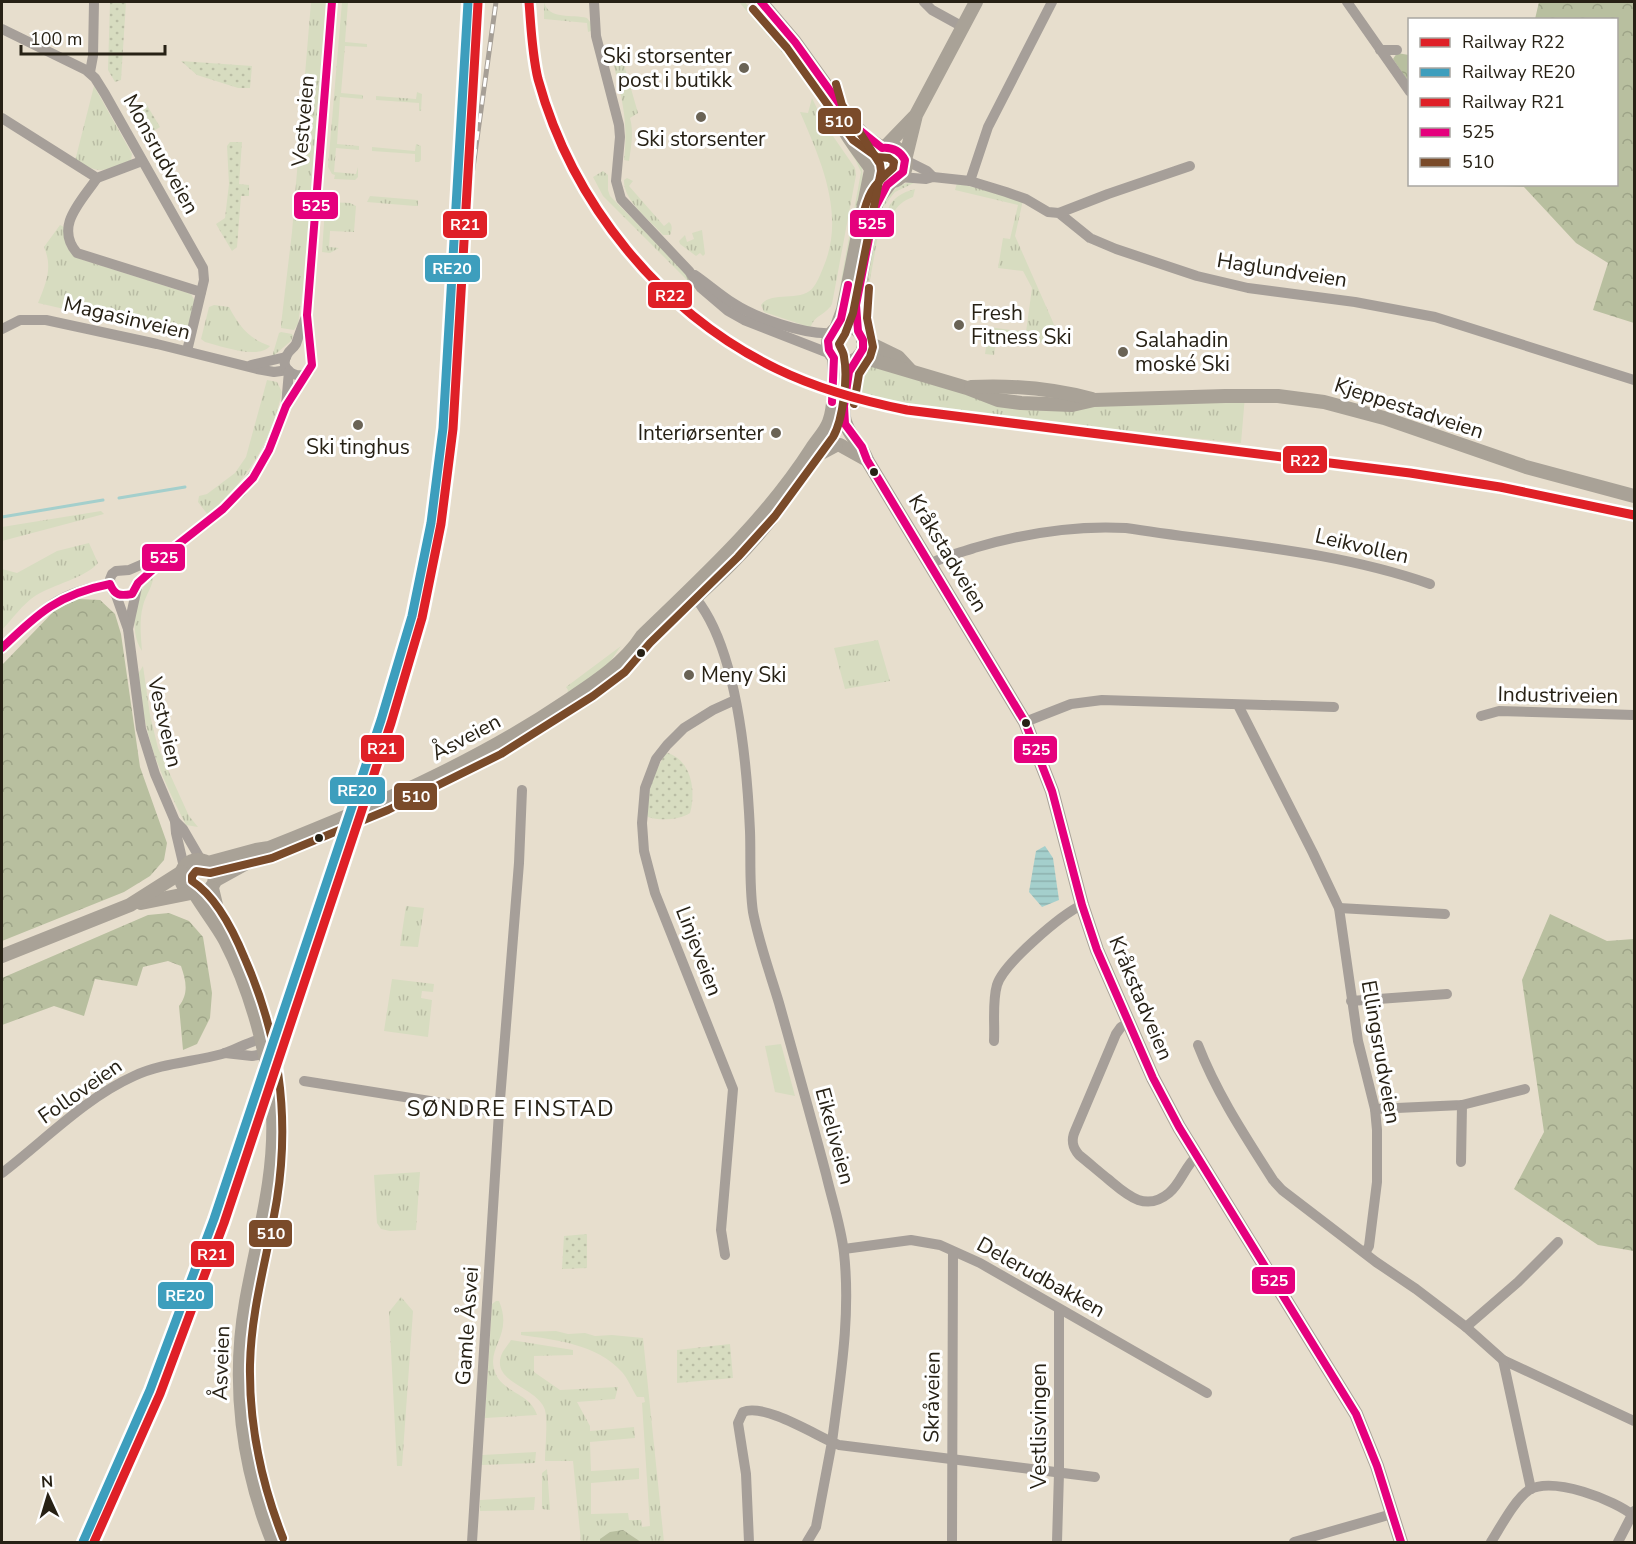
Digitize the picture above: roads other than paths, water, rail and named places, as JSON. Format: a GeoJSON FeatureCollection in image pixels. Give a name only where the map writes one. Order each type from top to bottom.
{"type":"FeatureCollection","features":[{"type":"Feature","properties":{"kind":"main road"},"geometry":{"type":"LineString","coordinates":[[761,2],[795,42],[825,87],[861,133],[883,147],[897,149],[904,160]]}},
{"type":"Feature","properties":{"kind":"main road"},"geometry":{"type":"LineString","coordinates":[[916,115],[872,157],[843,310],[828,341],[834,380],[826,439],[838,445],[846,441],[844,406],[849,372],[863,349],[856,305],[872,217],[878,199],[904,169],[904,160],[916,115],[976,2]]}},
{"type":"Feature","properties":{"kind":"main road"},"geometry":{"type":"LineString","coordinates":[[825,87],[832,109],[870,168],[881,181],[895,179]]}},
{"type":"Feature","properties":{"kind":"main road"},"geometry":{"type":"LineString","coordinates":[[834,331],[847,326],[861,336]]}},
{"type":"Feature","properties":{"kind":"main road","name":"Kjeppestadveien"},"geometry":{"type":"LineString","coordinates":[[861,336],[897,357],[910,370]]}},
{"type":"Feature","properties":{"kind":"main road"},"geometry":{"type":"LineString","coordinates":[[832,356],[844,362],[857,358]]}},
{"type":"Feature","properties":{"kind":"main road","name":"Kjeppestadveien"},"geometry":{"type":"LineString","coordinates":[[857,358],[910,370],[967,388],[1000,386],[1072,394],[1094,400],[1245,396],[1286,397],[1324,402],[1384,418],[1517,465],[1635,496]]}},
{"type":"Feature","properties":{"kind":"main road"},"geometry":{"type":"LineString","coordinates":[[827,427],[836,421],[847,428]]}},
{"type":"Feature","properties":{"kind":"main road","name":"Åsveien"},"geometry":{"type":"LineString","coordinates":[[204,862],[269,848],[402,792],[479,755],[528,727],[581,692],[634,649],[647,642],[693,594],[766,510],[827,427]]}},
{"type":"Feature","properties":{"kind":"main road","name":"Kråkstadveien"},"geometry":{"type":"LineString","coordinates":[[847,428],[857,440],[1025,722],[1052,791],[1082,905],[1101,961],[1158,1089],[1352,1407],[1374,1456],[1401,1542]]}},
{"type":"Feature","properties":{"kind":"main road","name":"Åsveien"},"geometry":{"type":"LineString","coordinates":[[693,594],[727,570],[763,529],[812,460],[826,449],[838,445]]}},
{"type":"Feature","properties":{"kind":"main road","name":"Kråkstadveien"},"geometry":{"type":"LineString","coordinates":[[838,445],[867,460]]}},
{"type":"Feature","properties":{"kind":"main road","name":"Åsveien"},"geometry":{"type":"LineString","coordinates":[[269,848],[214,884],[224,938],[241,979],[261,1039],[272,1103],[273,1149],[268,1193],[244,1317],[240,1357],[240,1397],[250,1471],[262,1516],[273,1542]]}},
{"type":"Feature","properties":{"kind":"main road"},"geometry":{"type":"LineString","coordinates":[[2,956],[130,904],[183,870],[191,861],[204,862],[215,872],[214,884],[202,894],[130,904]]}},
{"type":"Feature","properties":{"kind":"main road"},"geometry":{"type":"LineString","coordinates":[[183,870],[182,884],[193,894]]}},
{"type":"Feature","properties":{"kind":"main road","name":"Åsveien"},"geometry":{"type":"LineString","coordinates":[[193,894],[224,938]]}},
{"type":"Feature","properties":{"kind":"street"},"geometry":{"type":"LineString","coordinates":[[2,29],[90,72],[93,56],[94,2]]}},
{"type":"Feature","properties":{"kind":"street","name":"Vestveien"},"geometry":{"type":"LineString","coordinates":[[183,870],[175,821],[155,774],[141,729],[128,629],[110,579],[116,571],[129,570],[166,554],[223,509],[248,484],[269,450],[286,406],[312,365],[307,315],[332,2]]}},
{"type":"Feature","properties":{"kind":"street"},"geometry":{"type":"LineString","coordinates":[[594,2],[596,36],[619,125],[617,190],[621,199],[689,271],[701,288],[728,311],[758,327],[811,345],[832,356]]}},
{"type":"Feature","properties":{"kind":"street"},"geometry":{"type":"LineString","coordinates":[[924,2],[933,10],[963,27]]}},
{"type":"Feature","properties":{"kind":"street"},"geometry":{"type":"LineString","coordinates":[[970,182],[988,127],[1052,2]]}},
{"type":"Feature","properties":{"kind":"street"},"geometry":{"type":"LineString","coordinates":[[1347,2],[1408,89]]}},
{"type":"Feature","properties":{"kind":"street"},"geometry":{"type":"LineString","coordinates":[[1380,50],[1397,50]]}},
{"type":"Feature","properties":{"kind":"street","name":"Monsrudveien"},"geometry":{"type":"LineString","coordinates":[[90,72],[105,94],[202,266],[204,280],[187,351]]}},
{"type":"Feature","properties":{"kind":"street"},"geometry":{"type":"LineString","coordinates":[[2,118],[96,178]]}},
{"type":"Feature","properties":{"kind":"street","name":"Haglundveien"},"geometry":{"type":"LineString","coordinates":[[904,160],[927,171],[933,177]]}},
{"type":"Feature","properties":{"kind":"street"},"geometry":{"type":"LineString","coordinates":[[142,161],[96,178],[68,222],[66,232],[69,244],[77,253],[201,292]]}},
{"type":"Feature","properties":{"kind":"street"},"geometry":{"type":"LineString","coordinates":[[1059,213],[1190,166]]}},
{"type":"Feature","properties":{"kind":"street","name":"Haglundveien"},"geometry":{"type":"LineString","coordinates":[[895,179],[933,177],[970,182],[1026,199],[1048,212],[1059,213],[1090,238],[1116,249],[1197,276],[1248,288],[1355,302],[1435,317],[1635,380]]}},
{"type":"Feature","properties":{"kind":"street"},"geometry":{"type":"LineString","coordinates":[[689,271],[742,309],[801,331],[821,334],[834,331]]}},
{"type":"Feature","properties":{"kind":"street","name":"Vestveien"},"geometry":{"type":"LineString","coordinates":[[286,406],[288,370],[285,364],[307,315]]}},
{"type":"Feature","properties":{"kind":"street","name":"Magasinveien"},"geometry":{"type":"LineString","coordinates":[[2,329],[16,321],[38,319],[187,351],[269,372],[288,370]]}},
{"type":"Feature","properties":{"kind":"street"},"geometry":{"type":"LineString","coordinates":[[290,353],[302,348],[310,353]]}},
{"type":"Feature","properties":{"kind":"street","name":"Magasinveien"},"geometry":{"type":"LineString","coordinates":[[246,366],[290,353]]}},
{"type":"Feature","properties":{"kind":"street"},"geometry":{"type":"LineString","coordinates":[[288,370],[297,375],[304,375]]}},
{"type":"Feature","properties":{"kind":"street","name":"Leikvollen"},"geometry":{"type":"LineString","coordinates":[[930,564],[948,556],[1026,534],[1058,529],[1104,527],[1126,528],[1341,559],[1389,570],[1430,584]]}},
{"type":"Feature","properties":{"kind":"street","name":"Vestveien"},"geometry":{"type":"LineString","coordinates":[[128,629],[136,587],[166,554]]}},
{"type":"Feature","properties":{"kind":"street"},"geometry":{"type":"LineString","coordinates":[[116,595],[128,596],[136,587],[135,575],[129,570]]}},
{"type":"Feature","properties":{"kind":"street"},"geometry":{"type":"LineString","coordinates":[[2,648],[36,615],[54,602],[75,592],[110,584]]}},
{"type":"Feature","properties":{"kind":"street","name":"Eikeliveien"},"geometry":{"type":"LineString","coordinates":[[693,594],[716,630],[735,700],[747,780],[753,910],[819,1148],[844,1249],[848,1291],[847,1320],[832,1442],[816,1527],[807,1542]]}},
{"type":"Feature","properties":{"kind":"street","name":"Linjeveien"},"geometry":{"type":"LineString","coordinates":[[725,1256],[721,1219],[733,1089],[655,893],[644,851],[642,823],[645,788],[656,759],[684,728],[713,710],[735,700]]}},
{"type":"Feature","properties":{"kind":"street"},"geometry":{"type":"LineString","coordinates":[[1025,722],[1063,707],[1102,700],[1334,707]]}},
{"type":"Feature","properties":{"kind":"street","name":"Ellingsrudveien"},"geometry":{"type":"LineString","coordinates":[[1238,705],[1339,908],[1351,1001],[1358,1041],[1375,1109],[1377,1130],[1377,1182],[1369,1246],[1365,1253]]}},
{"type":"Feature","properties":{"kind":"street","name":"Industriveien"},"geometry":{"type":"LineString","coordinates":[[1481,716],[1499,711],[1635,715]]}},
{"type":"Feature","properties":{"kind":"street","name":"Gamle Åsvei"},"geometry":{"type":"LineString","coordinates":[[471,1542],[499,1112],[519,863],[522,790]]}},
{"type":"Feature","properties":{"kind":"street","name":"Vestveien"},"geometry":{"type":"LineString","coordinates":[[175,821],[183,829],[204,862]]}},
{"type":"Feature","properties":{"kind":"street"},"geometry":{"type":"LineString","coordinates":[[994,1041],[996,992],[1002,974],[1050,927],[1082,905]]}},
{"type":"Feature","properties":{"kind":"street"},"geometry":{"type":"LineString","coordinates":[[1339,908],[1445,914]]}},
{"type":"Feature","properties":{"kind":"street"},"geometry":{"type":"LineString","coordinates":[[1351,1001],[1447,994]]}},
{"type":"Feature","properties":{"kind":"street"},"geometry":{"type":"LineString","coordinates":[[1128,1023],[1119,1030],[1110,1046],[1073,1136],[1074,1148],[1079,1155],[1119,1189],[1142,1202],[1167,1194],[1197,1156]]}},
{"type":"Feature","properties":{"kind":"street","name":"Folloveien"},"geometry":{"type":"LineString","coordinates":[[2,1173],[86,1105],[133,1076],[159,1067],[224,1053],[247,1042],[261,1039]]}},
{"type":"Feature","properties":{"kind":"street"},"geometry":{"type":"LineString","coordinates":[[1198,1045],[1219,1093],[1273,1180],[1282,1190],[1466,1327],[1503,1360],[1635,1421]]}},
{"type":"Feature","properties":{"kind":"street","name":"Folloveien"},"geometry":{"type":"LineString","coordinates":[[224,1053],[252,1056],[264,1054]]}},
{"type":"Feature","properties":{"kind":"street"},"geometry":{"type":"LineString","coordinates":[[304,1081],[499,1112]]}},
{"type":"Feature","properties":{"kind":"street"},"geometry":{"type":"LineString","coordinates":[[1375,1109],[1462,1105],[1525,1089]]}},
{"type":"Feature","properties":{"kind":"street"},"geometry":{"type":"LineString","coordinates":[[1461,1162],[1462,1105]]}},
{"type":"Feature","properties":{"kind":"street","name":"Delerudbakken"},"geometry":{"type":"LineString","coordinates":[[844,1249],[911,1240],[940,1245],[980,1263],[1207,1393]]}},
{"type":"Feature","properties":{"kind":"street"},"geometry":{"type":"LineString","coordinates":[[1466,1327],[1518,1282],[1558,1242]]}},
{"type":"Feature","properties":{"kind":"street","name":"Skråveien"},"geometry":{"type":"LineString","coordinates":[[952,1542],[953,1252]]}},
{"type":"Feature","properties":{"kind":"street","name":"Vestlisvingen"},"geometry":{"type":"LineString","coordinates":[[1057,1542],[1059,1309]]}},
{"type":"Feature","properties":{"kind":"street"},"geometry":{"type":"LineString","coordinates":[[1503,1360],[1531,1489]]}},
{"type":"Feature","properties":{"kind":"street"},"geometry":{"type":"LineString","coordinates":[[748,1542],[746,1474],[738,1423],[743,1412],[753,1409],[771,1414],[839,1445],[1095,1477]]}},
{"type":"Feature","properties":{"kind":"street"},"geometry":{"type":"LineString","coordinates":[[1491,1542],[1531,1489],[1552,1486],[1578,1490],[1608,1500],[1634,1513],[1618,1542]]}},
{"type":"Feature","properties":{"kind":"street"},"geometry":{"type":"LineString","coordinates":[[1294,1542],[1392,1514]]}},
{"type":"Feature","properties":{"kind":"water"},"geometry":{"type":"Polygon","coordinates":[[[1045,846],[1053,858],[1059,900],[1042,907],[1029,892],[1036,851],[1045,846]]]}},
{"type":"Feature","properties":{"kind":"waterway"},"geometry":{"type":"LineString","coordinates":[[119,498],[185,487]]}},
{"type":"Feature","properties":{"kind":"waterway"},"geometry":{"type":"LineString","coordinates":[[2,517],[103,500]]}},
{"type":"Feature","properties":{"kind":"railway"},"geometry":{"type":"LineString","coordinates":[[458,301],[463,240],[496,2]]}},
{"type":"Feature","properties":{"kind":"rail line","name":"RE20"},"geometry":{"type":"LineString","coordinates":[[83,1542],[150,1390],[214,1219],[381,720],[412,616],[431,523],[443,428],[468,2]]}},
{"type":"Feature","properties":{"kind":"rail line","name":"R22"},"geometry":{"type":"LineString","coordinates":[[529,2],[538,79],[553,125],[573,169],[598,210],[627,250],[659,285],[696,318],[735,346],[777,369],[840,394],[907,410],[1410,473],[1500,487],[1634,515]]}},
{"type":"Feature","properties":{"kind":"rail line","name":"R21"},"geometry":{"type":"LineString","coordinates":[[94,1542],[160,1394],[224,1223],[391,723],[422,618],[441,524],[453,429],[478,3]]}},
{"type":"Feature","properties":{"kind":"place","name":"Ski storsenter post i butikk"},"geometry":{"type":"Point","coordinates":[744,68]}},
{"type":"Feature","properties":{"kind":"place","name":"Ski storsenter"},"geometry":{"type":"Point","coordinates":[701,117]}},
{"type":"Feature","properties":{"kind":"place","name":"Fresh Fitness Ski"},"geometry":{"type":"Point","coordinates":[959,325]}},
{"type":"Feature","properties":{"kind":"place","name":"Salahadin moské Ski"},"geometry":{"type":"Point","coordinates":[1123,352]}},
{"type":"Feature","properties":{"kind":"place","name":"Ski tinghus"},"geometry":{"type":"Point","coordinates":[358,425]}},
{"type":"Feature","properties":{"kind":"place","name":"Interiørsenter"},"geometry":{"type":"Point","coordinates":[776,433]}},
{"type":"Feature","properties":{"kind":"place","name":"Meny Ski"},"geometry":{"type":"Point","coordinates":[689,675]}},
{"type":"Feature","properties":{"kind":"district","name":"SØNDRE FINSTAD"},"geometry":{"type":"Point","coordinates":[511,1108]}}]}
